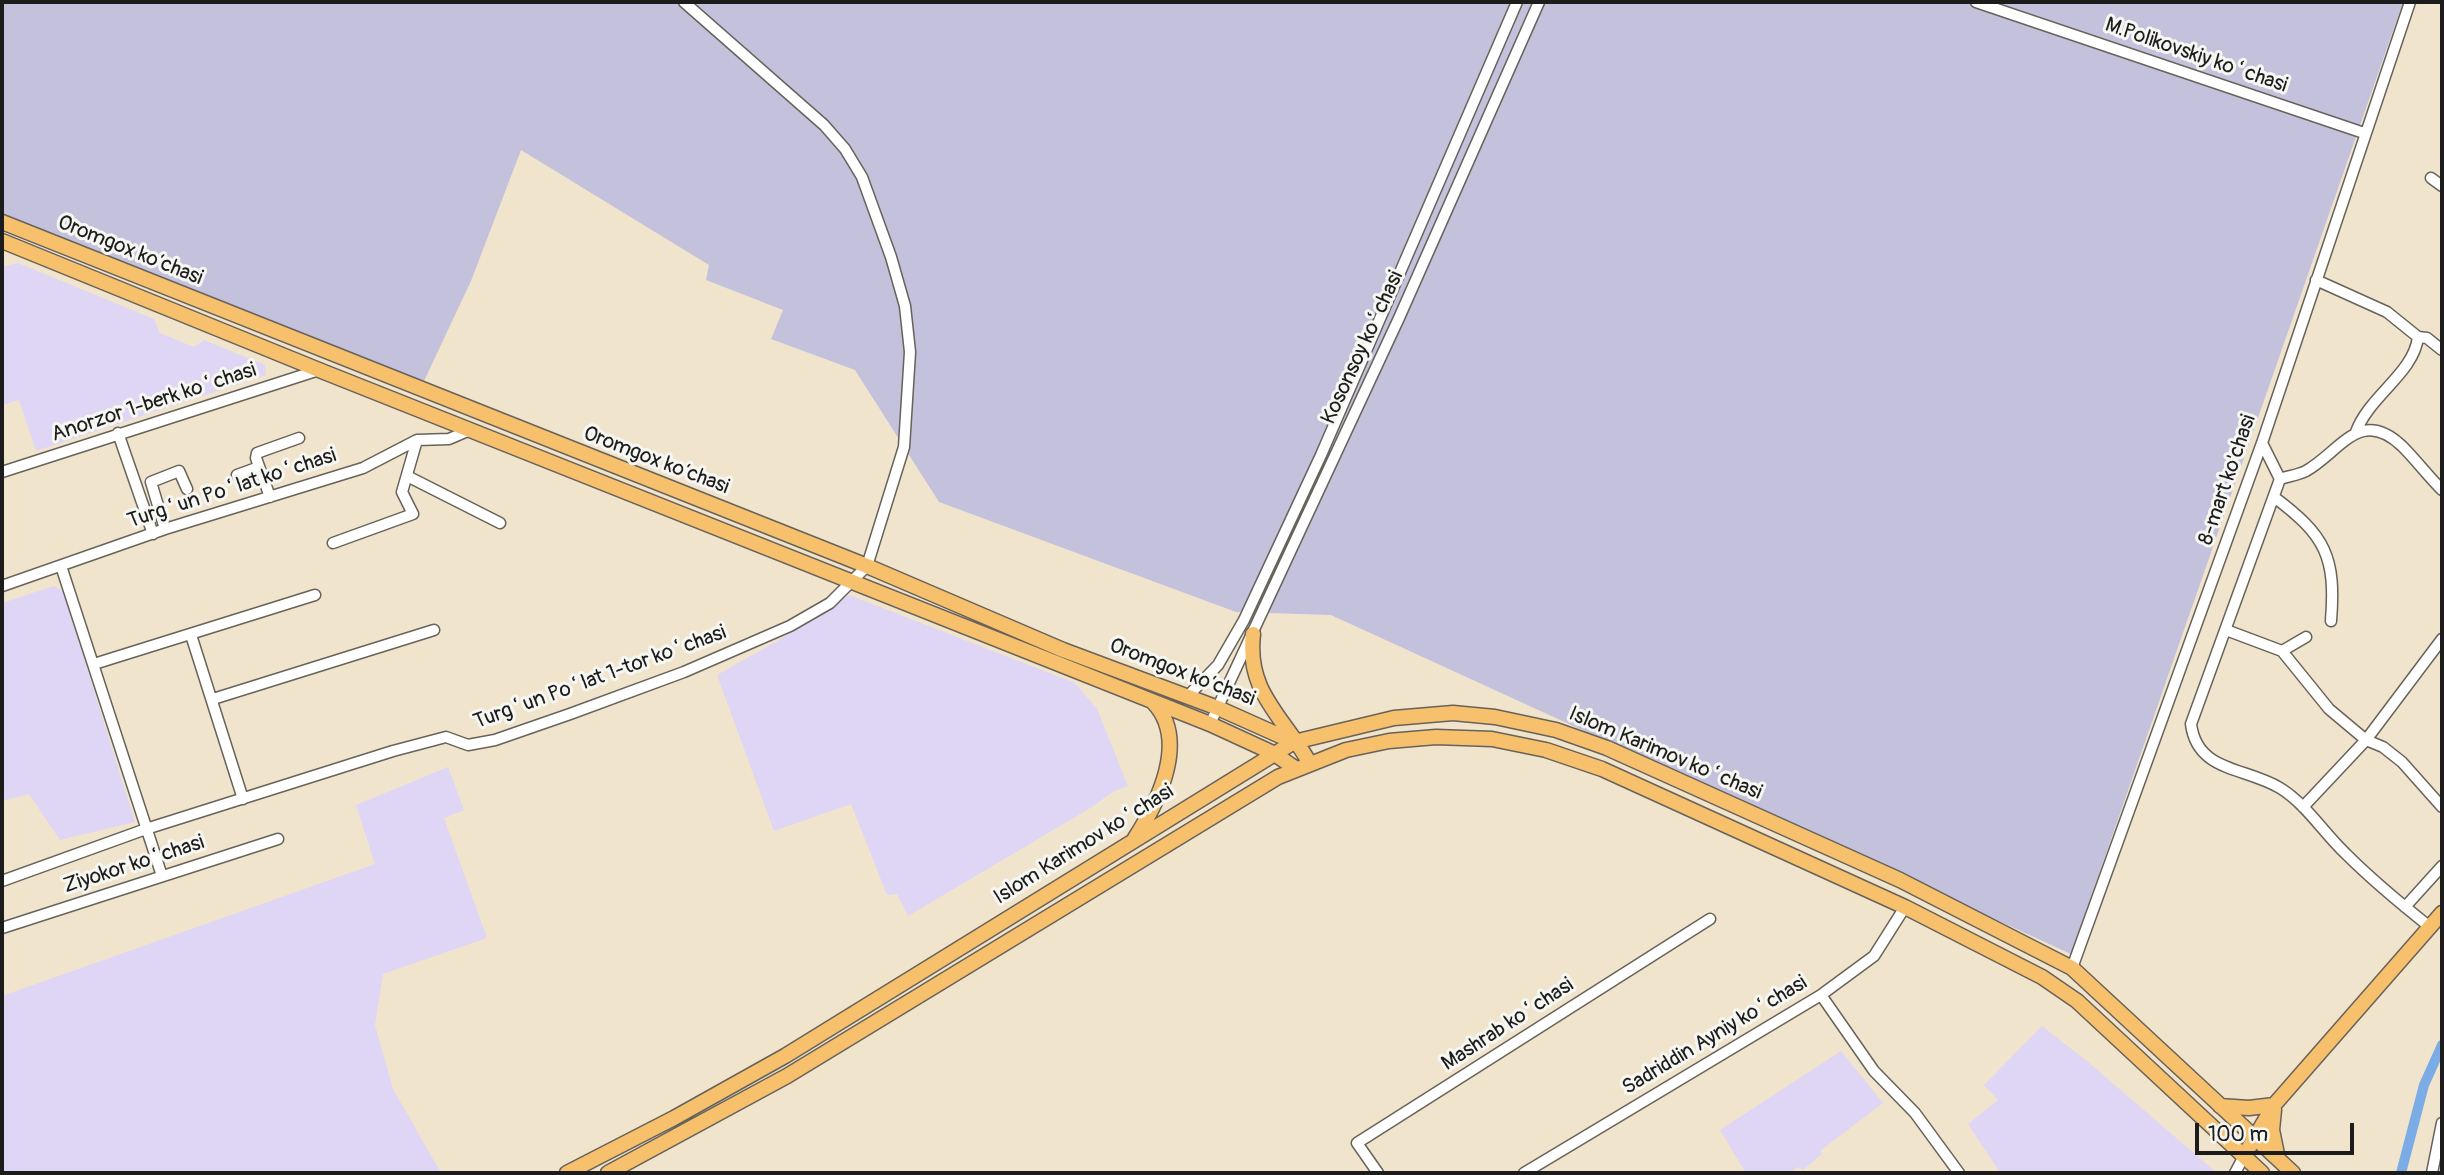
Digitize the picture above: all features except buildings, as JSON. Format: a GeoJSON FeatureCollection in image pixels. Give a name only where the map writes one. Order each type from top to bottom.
{"type":"FeatureCollection","features":[{"type":"Feature","properties":{"kind":"main road","name":"Oromgox ko‘chasi"},"geometry":{"type":"LineString","coordinates":[[2,222],[867,566],[1063,650],[1218,708],[1294,741]]}},
{"type":"Feature","properties":{"kind":"main road","name":"Oromgox ko‘chasi"},"geometry":{"type":"LineString","coordinates":[[6,245],[1210,724],[1302,765]]}},
{"type":"Feature","properties":{"kind":"main road"},"geometry":{"type":"LineString","coordinates":[[1253,634],[1254,675],[1294,741],[1302,765]]}},
{"type":"Feature","properties":{"kind":"main road"},"geometry":{"type":"LineString","coordinates":[[1132,842],[1154,802],[1170,748],[1168,725],[1152,701]]}},
{"type":"Feature","properties":{"kind":"main road","name":"Islom Karimov koʻchasi"},"geometry":{"type":"LineString","coordinates":[[567,1173],[674,1118],[785,1056],[1294,741],[1394,718],[1453,713],[1495,717],[1556,730],[1607,748],[1900,880],[2072,968],[2293,1173]]}},
{"type":"Feature","properties":{"kind":"main road","name":"Islom Karimov koʻchasi"},"geometry":{"type":"LineString","coordinates":[[608,1173],[787,1076],[1302,765],[1389,741],[1436,737],[1492,739],[1546,750],[1602,769],[1726,823],[1905,907],[2042,976],[2077,1001],[2262,1173]]}},
{"type":"Feature","properties":{"kind":"main road"},"geometry":{"type":"LineString","coordinates":[[2244,1156],[2274,1105],[2442,913]]}},
{"type":"Feature","properties":{"kind":"main road"},"geometry":{"type":"LineString","coordinates":[[2220,1106],[2249,1108],[2274,1105]]}},
{"type":"Feature","properties":{"kind":"main road"},"geometry":{"type":"LineString","coordinates":[[2274,1105],[2272,1130],[2278,1159]]}},
{"type":"Feature","properties":{"kind":"street"},"geometry":{"type":"LineString","coordinates":[[684,2],[824,125],[845,149],[862,177],[891,257],[905,306],[910,352],[904,447],[867,566]]}},
{"type":"Feature","properties":{"kind":"street","name":"Kosonsoy koʻchasi"},"geometry":{"type":"LineString","coordinates":[[1187,697],[1224,657],[1244,620],[1321,455],[1517,2]]}},
{"type":"Feature","properties":{"kind":"street","name":"Kosonsoy koʻchasi"},"geometry":{"type":"LineString","coordinates":[[1210,724],[1393,330],[1539,2]]}},
{"type":"Feature","properties":{"kind":"street","name":"M.Polikovskiy koʻchasi"},"geometry":{"type":"LineString","coordinates":[[1976,2],[2364,133]]}},
{"type":"Feature","properties":{"kind":"street","name":"8-mart ko'chasi"},"geometry":{"type":"LineString","coordinates":[[2072,968],[2262,443],[2410,2]]}},
{"type":"Feature","properties":{"kind":"street"},"geometry":{"type":"LineString","coordinates":[[2431,178],[2442,186]]}},
{"type":"Feature","properties":{"kind":"street"},"geometry":{"type":"LineString","coordinates":[[6,245],[25,231]]}},
{"type":"Feature","properties":{"kind":"street"},"geometry":{"type":"LineString","coordinates":[[2316,280],[2387,312],[2418,337],[2427,338],[2442,350]]}},
{"type":"Feature","properties":{"kind":"street"},"geometry":{"type":"LineString","coordinates":[[2280,479],[2308,470],[2356,432],[2369,405],[2397,377],[2412,354],[2418,337]]}},
{"type":"Feature","properties":{"kind":"street"},"geometry":{"type":"LineString","coordinates":[[351,383],[358,365]]}},
{"type":"Feature","properties":{"kind":"street","name":"Anorzor 1-berk koʻchasi"},"geometry":{"type":"LineString","coordinates":[[2,472],[318,370]]}},
{"type":"Feature","properties":{"kind":"street","name":"Turgʻun Poʻlat koʻchasi"},"geometry":{"type":"LineString","coordinates":[[2,586],[165,529],[363,468],[417,440],[449,439],[470,430]]}},
{"type":"Feature","properties":{"kind":"street"},"geometry":{"type":"LineString","coordinates":[[2356,432],[2377,431],[2393,440],[2442,490]]}},
{"type":"Feature","properties":{"kind":"street"},"geometry":{"type":"LineString","coordinates":[[118,433],[153,534]]}},
{"type":"Feature","properties":{"kind":"street"},"geometry":{"type":"LineString","coordinates":[[270,497],[257,453],[299,438]]}},
{"type":"Feature","properties":{"kind":"street"},"geometry":{"type":"LineString","coordinates":[[333,543],[413,514],[402,492],[417,440]]}},
{"type":"Feature","properties":{"kind":"street"},"geometry":{"type":"LineString","coordinates":[[2262,443],[2280,479],[2191,724],[2193,737],[2198,750],[2208,759],[2280,789],[2302,807],[2344,853],[2430,927]]}},
{"type":"Feature","properties":{"kind":"street"},"geometry":{"type":"LineString","coordinates":[[237,475],[259,467]]}},
{"type":"Feature","properties":{"kind":"street"},"geometry":{"type":"LineString","coordinates":[[165,529],[151,482],[179,471],[187,489]]}},
{"type":"Feature","properties":{"kind":"street"},"geometry":{"type":"LineString","coordinates":[[407,476],[500,523]]}},
{"type":"Feature","properties":{"kind":"street"},"geometry":{"type":"LineString","coordinates":[[2274,497],[2304,520],[2320,542],[2333,575],[2331,621]]}},
{"type":"Feature","properties":{"kind":"street"},"geometry":{"type":"LineString","coordinates":[[61,566],[162,876]]}},
{"type":"Feature","properties":{"kind":"street","name":"Turgʻun Poʻlat 1-tor koʻchasi"},"geometry":{"type":"LineString","coordinates":[[2,881],[146,830],[446,737],[468,745],[495,740],[577,711],[684,672],[790,626],[830,603],[867,566]]}},
{"type":"Feature","properties":{"kind":"street"},"geometry":{"type":"LineString","coordinates":[[94,664],[315,595]]}},
{"type":"Feature","properties":{"kind":"street"},"geometry":{"type":"LineString","coordinates":[[213,699],[434,630]]}},
{"type":"Feature","properties":{"kind":"street"},"geometry":{"type":"LineString","coordinates":[[2226,630],[2282,652],[2329,709],[2366,740],[2384,747],[2402,762],[2442,807]]}},
{"type":"Feature","properties":{"kind":"street"},"geometry":{"type":"LineString","coordinates":[[191,635],[243,799]]}},
{"type":"Feature","properties":{"kind":"street"},"geometry":{"type":"LineString","coordinates":[[2282,652],[2306,637]]}},
{"type":"Feature","properties":{"kind":"street"},"geometry":{"type":"LineString","coordinates":[[2302,807],[2366,740],[2442,639]]}},
{"type":"Feature","properties":{"kind":"street","name":"Ziyokor koʻchasi"},"geometry":{"type":"LineString","coordinates":[[2,928],[278,839]]}},
{"type":"Feature","properties":{"kind":"street"},"geometry":{"type":"LineString","coordinates":[[2405,907],[2442,866]]}},
{"type":"Feature","properties":{"kind":"street","name":"Sadriddin Ayniy koʻchasi"},"geometry":{"type":"LineString","coordinates":[[1524,1173],[1821,995],[1874,956],[1905,907]]}},
{"type":"Feature","properties":{"kind":"street","name":"Mashrab koʻchasi"},"geometry":{"type":"LineString","coordinates":[[1378,1173],[1357,1143],[1710,919]]}},
{"type":"Feature","properties":{"kind":"street"},"geometry":{"type":"LineString","coordinates":[[1821,995],[1874,1071],[1914,1113],[1959,1173]]}},
{"type":"Feature","properties":{"kind":"street"},"geometry":{"type":"LineString","coordinates":[[2432,1173],[2442,1123]]}},
{"type":"Feature","properties":{"kind":"street"},"geometry":{"type":"LineString","coordinates":[[2235,1173],[2244,1156]]}},
{"type":"Feature","properties":{"kind":"shaded area"},"geometry":{"type":"Polygon","coordinates":[[[2,2],[2403,2],[2071,954],[1331,615],[1236,612],[939,502],[855,370],[771,339],[783,310],[706,280],[709,265],[521,150],[471,281],[424,381],[157,279],[2,216],[2,2]]]}},
{"type":"Feature","properties":{"kind":"shaded area"},"geometry":{"type":"Polygon","coordinates":[[[18,263],[154,319],[160,333],[194,347],[204,340],[265,365],[266,375],[36,451],[19,400],[2,405],[2,267],[18,263]]]}},
{"type":"Feature","properties":{"kind":"shaded area"},"geometry":{"type":"Polygon","coordinates":[[[54,586],[63,591],[135,822],[60,840],[29,794],[2,801],[2,603],[54,586]]]}},
{"type":"Feature","properties":{"kind":"shaded area"},"geometry":{"type":"Polygon","coordinates":[[[849,595],[1075,683],[1097,709],[1128,786],[1114,791],[1092,807],[908,916],[897,894],[887,895],[851,804],[774,831],[717,675],[779,640],[849,595]]]}},
{"type":"Feature","properties":{"kind":"shaded area"},"geometry":{"type":"Polygon","coordinates":[[[448,767],[464,810],[444,818],[487,938],[383,974],[375,1025],[393,1089],[441,1173],[2,1173],[2,996],[375,864],[356,805],[448,767]]]}},
{"type":"Feature","properties":{"kind":"shaded area"},"geometry":{"type":"Polygon","coordinates":[[[2042,1026],[2217,1173],[1998,1173],[1968,1124],[1998,1100],[1984,1085],[2042,1026]]]}},
{"type":"Feature","properties":{"kind":"shaded area"},"geometry":{"type":"Polygon","coordinates":[[[1841,1051],[1883,1103],[1820,1151],[1822,1154],[1803,1170],[1798,1167],[1789,1173],[1746,1173],[1720,1130],[1841,1051]]]}},
{"type":"Feature","properties":{"kind":"waterway"},"geometry":{"type":"LineString","coordinates":[[2401,1173],[2424,1085],[2442,1045]]}}]}
